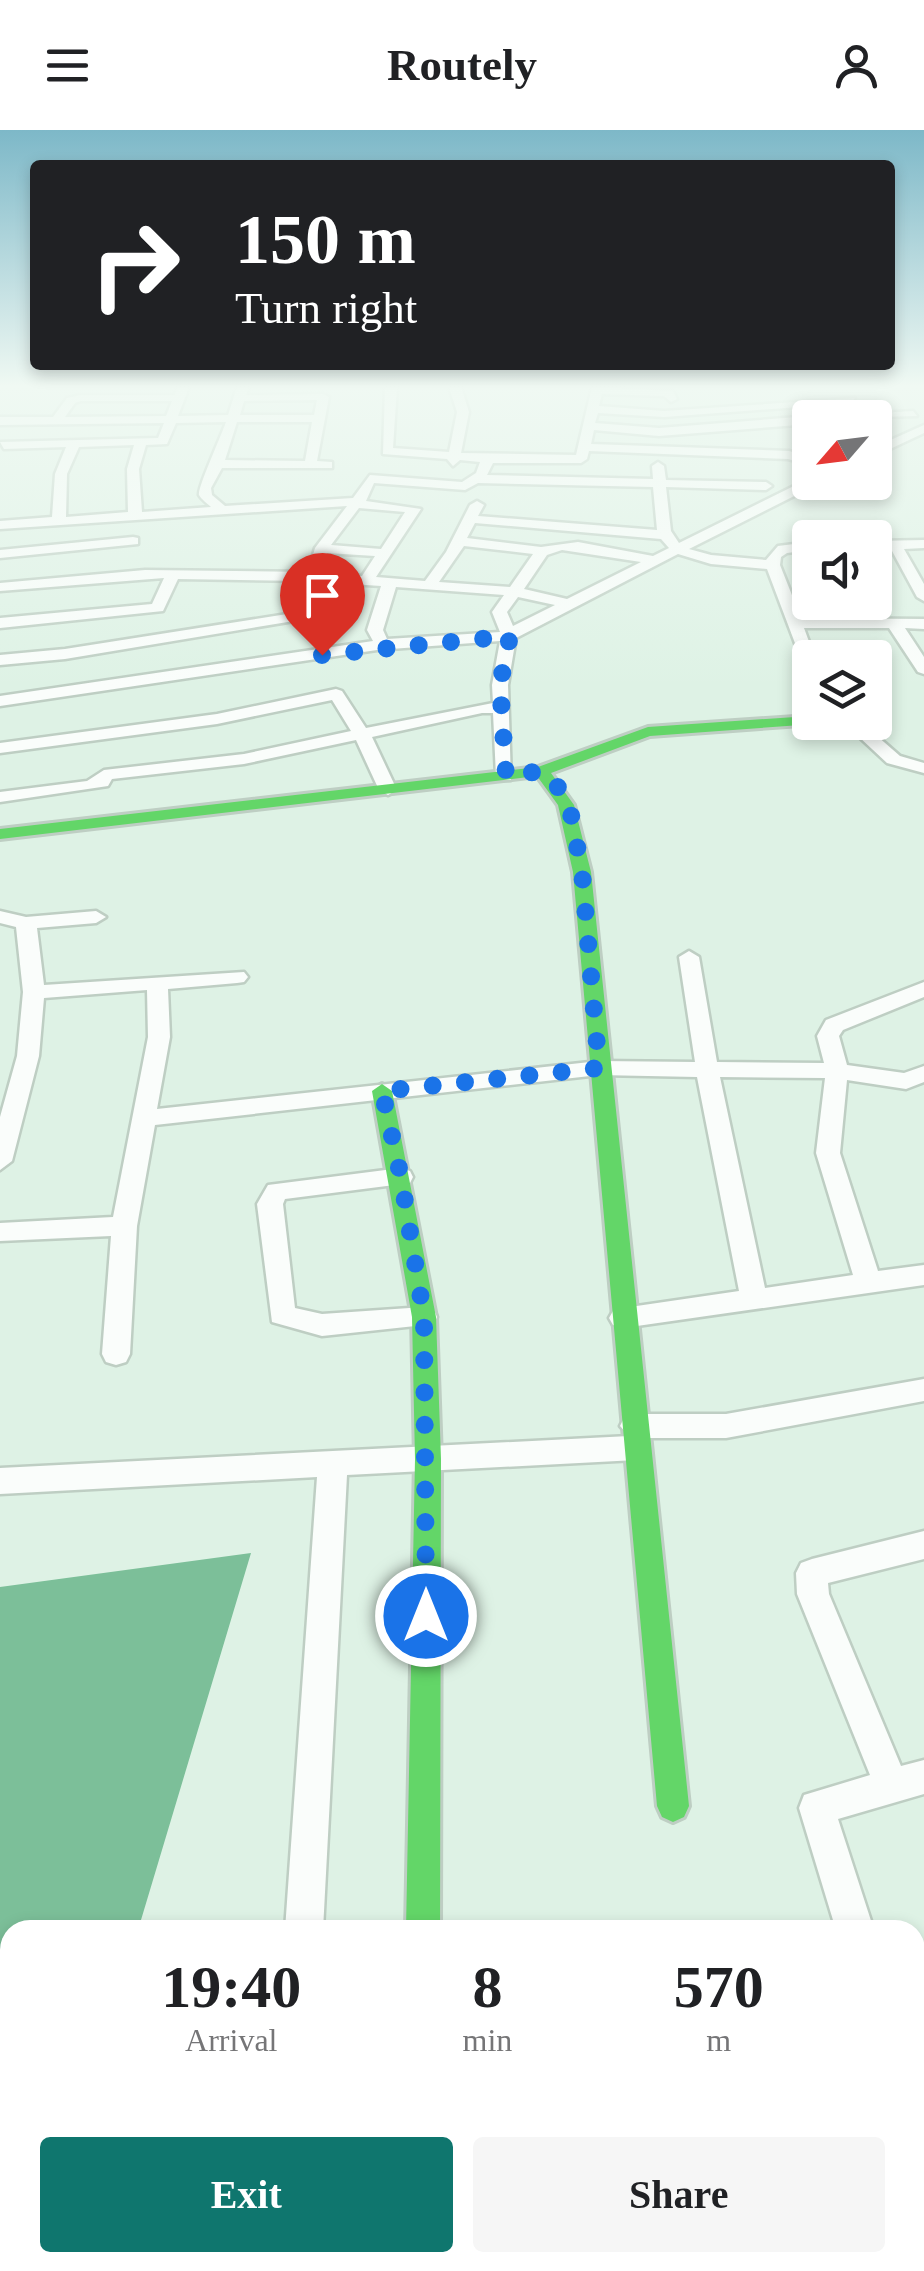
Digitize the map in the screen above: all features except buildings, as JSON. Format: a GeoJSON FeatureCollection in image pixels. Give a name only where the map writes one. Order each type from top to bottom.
{"type":"FeatureCollection","features":[{"type":"Feature","properties":{"kind":"street"},"geometry":{"type":"LineString","coordinates":[[59,520],[60,487]]}},
{"type":"Feature","properties":{"kind":"street"},"geometry":{"type":"LineString","coordinates":[[134,487],[135,513]]}},
{"type":"Feature","properties":{"kind":"street"},"geometry":{"type":"LineString","coordinates":[[206,487],[206,496],[219,507]]}},
{"type":"Feature","properties":{"kind":"street"},"geometry":{"type":"LineString","coordinates":[[0,660],[313,614],[313,576],[322,548],[360,502],[367,487]]}},
{"type":"Feature","properties":{"kind":"street"},"geometry":{"type":"LineString","coordinates":[[429,585],[478,505],[461,504],[469,487]]}},
{"type":"Feature","properties":{"kind":"street"},"geometry":{"type":"LineString","coordinates":[[562,497],[566,487]]}},
{"type":"Feature","properties":{"kind":"street"},"geometry":{"type":"LineString","coordinates":[[661,487],[664,535],[676,549],[701,558],[773,565]]}},
{"type":"Feature","properties":{"kind":"street"},"geometry":{"type":"LineString","coordinates":[[780,487],[791,492]]}},
{"type":"Feature","properties":{"kind":"street"},"geometry":{"type":"LineString","coordinates":[[0,701],[96,692],[382,646],[510,636],[791,492]]}},
{"type":"Feature","properties":{"kind":"street"},"geometry":{"type":"LineString","coordinates":[[0,524],[274,500],[360,502],[414,509],[366,580]]}},
{"type":"Feature","properties":{"kind":"street"},"geometry":{"type":"LineString","coordinates":[[88,517],[96,614]]}},
{"type":"Feature","properties":{"kind":"street"},"geometry":{"type":"LineString","coordinates":[[470,519],[551,518],[664,535]]}},
{"type":"Feature","properties":{"kind":"street"},"geometry":{"type":"LineString","coordinates":[[459,541],[542,551]]}},
{"type":"Feature","properties":{"kind":"street"},"geometry":{"type":"LineString","coordinates":[[0,554],[133,542]]}},
{"type":"Feature","properties":{"kind":"street"},"geometry":{"type":"LineString","coordinates":[[892,544],[924,544]]}},
{"type":"Feature","properties":{"kind":"street"},"geometry":{"type":"LineString","coordinates":[[895,544],[917,572],[924,597]]}},
{"type":"Feature","properties":{"kind":"street"},"geometry":{"type":"LineString","coordinates":[[506,776],[500,684],[510,636],[500,612],[542,551],[554,545],[625,552],[652,560]]}},
{"type":"Feature","properties":{"kind":"street"},"geometry":{"type":"LineString","coordinates":[[322,548],[384,553]]}},
{"type":"Feature","properties":{"kind":"street"},"geometry":{"type":"LineString","coordinates":[[792,548],[774,556],[773,565],[801,640]]}},
{"type":"Feature","properties":{"kind":"street"},"geometry":{"type":"LineString","coordinates":[[0,623],[158,608],[173,574]]}},
{"type":"Feature","properties":{"kind":"street"},"geometry":{"type":"LineString","coordinates":[[0,587],[173,574],[313,576],[517,592],[567,604]]}},
{"type":"Feature","properties":{"kind":"street"},"geometry":{"type":"LineString","coordinates":[[382,646],[375,630],[390,582]]}},
{"type":"Feature","properties":{"kind":"street"},"geometry":{"type":"LineString","coordinates":[[861,620],[863,624]]}},
{"type":"Feature","properties":{"kind":"street"},"geometry":{"type":"LineString","coordinates":[[795,623],[924,624]]}},
{"type":"Feature","properties":{"kind":"street"},"geometry":{"type":"LineString","coordinates":[[894,624],[924,669]]}},
{"type":"Feature","properties":{"kind":"street"},"geometry":{"type":"LineString","coordinates":[[79,651],[96,692]]}},
{"type":"Feature","properties":{"kind":"street"},"geometry":{"type":"LineString","coordinates":[[0,748],[216,719],[336,694],[362,734],[388,790]]}},
{"type":"Feature","properties":{"kind":"street"},"geometry":{"type":"LineString","coordinates":[[0,797],[90,786],[102,782],[104,775],[244,760],[482,708],[502,708]]}},
{"type":"Feature","properties":{"kind":"street"},"geometry":{"type":"LineString","coordinates":[[0,834],[506,776],[541,771],[648,732],[792,722]]}},
{"type":"Feature","properties":{"kind":"street"},"geometry":{"type":"LineString","coordinates":[[870,740],[912,768],[924,768]]}},
{"type":"Feature","properties":{"kind":"street"},"geometry":{"type":"LineString","coordinates":[[541,771],[563,792],[570,809],[582,872],[673,1806]]}},
{"type":"Feature","properties":{"kind":"street"},"geometry":{"type":"LineString","coordinates":[[0,917],[26,923],[96,916]]}},
{"type":"Feature","properties":{"kind":"street"},"geometry":{"type":"LineString","coordinates":[[0,1162],[28,1056],[34,992],[26,923]]}},
{"type":"Feature","properties":{"kind":"street"},"geometry":{"type":"LineString","coordinates":[[689,957],[706,1069],[754,1300]]}},
{"type":"Feature","properties":{"kind":"street"},"geometry":{"type":"LineString","coordinates":[[34,992],[237,977]]}},
{"type":"Feature","properties":{"kind":"street"},"geometry":{"type":"LineString","coordinates":[[116,1354],[124,1226],[158,1037],[157,983]]}},
{"type":"Feature","properties":{"kind":"street"},"geometry":{"type":"LineString","coordinates":[[869,1283],[828,1153],[837,1070],[829,1028],[924,988]]}},
{"type":"Feature","properties":{"kind":"street"},"geometry":{"type":"LineString","coordinates":[[144,1118],[599,1068],[837,1070],[906,1082],[924,1074]]}},
{"type":"Feature","properties":{"kind":"street"},"geometry":{"type":"LineString","coordinates":[[382,1091],[424,1317],[428,1459],[423,1920]]}},
{"type":"Feature","properties":{"kind":"street"},"geometry":{"type":"LineString","coordinates":[[401,1177],[277,1191],[270,1204],[282,1315],[322,1325],[424,1317]]}},
{"type":"Feature","properties":{"kind":"street"},"geometry":{"type":"LineString","coordinates":[[0,1232],[124,1226]]}},
{"type":"Feature","properties":{"kind":"street"},"geometry":{"type":"LineString","coordinates":[[624,1318],[924,1275]]}},
{"type":"Feature","properties":{"kind":"street"},"geometry":{"type":"LineString","coordinates":[[0,1482],[428,1459],[726,1426],[924,1390]]}},
{"type":"Feature","properties":{"kind":"street"},"geometry":{"type":"LineString","coordinates":[[305,1920],[333,1464]]}},
{"type":"Feature","properties":{"kind":"street"},"geometry":{"type":"LineString","coordinates":[[853,1920],[817,1808],[908,1782],[813,1594],[812,1573],[924,1545]]}},
{"type":"Feature","properties":{"kind":"shaded area"},"geometry":{"type":"Polygon","coordinates":[[[251,1553],[141,1920],[0,1920],[0,1587],[251,1553]]]}},
{"type":"Feature","properties":{"kind":"traffic: fast"},"geometry":{"type":"LineString","coordinates":[[0,834],[541,771],[648,732],[792,722]]}},
{"type":"Feature","properties":{"kind":"traffic: fast"},"geometry":{"type":"LineString","coordinates":[[541,771],[566,805],[582,872],[673,1806]]}},
{"type":"Feature","properties":{"kind":"traffic: fast"},"geometry":{"type":"LineString","coordinates":[[382,1091],[424,1317],[428,1459],[423,1920]]}},
{"type":"Feature","properties":{"kind":"route"},"geometry":{"type":"LineString","coordinates":[[322,655],[391,645],[510,636],[500,684],[506,776],[541,771],[563,792],[582,872],[599,1068],[494,1076],[382,1091],[424,1317],[428,1459],[426,1616]]}}]}
